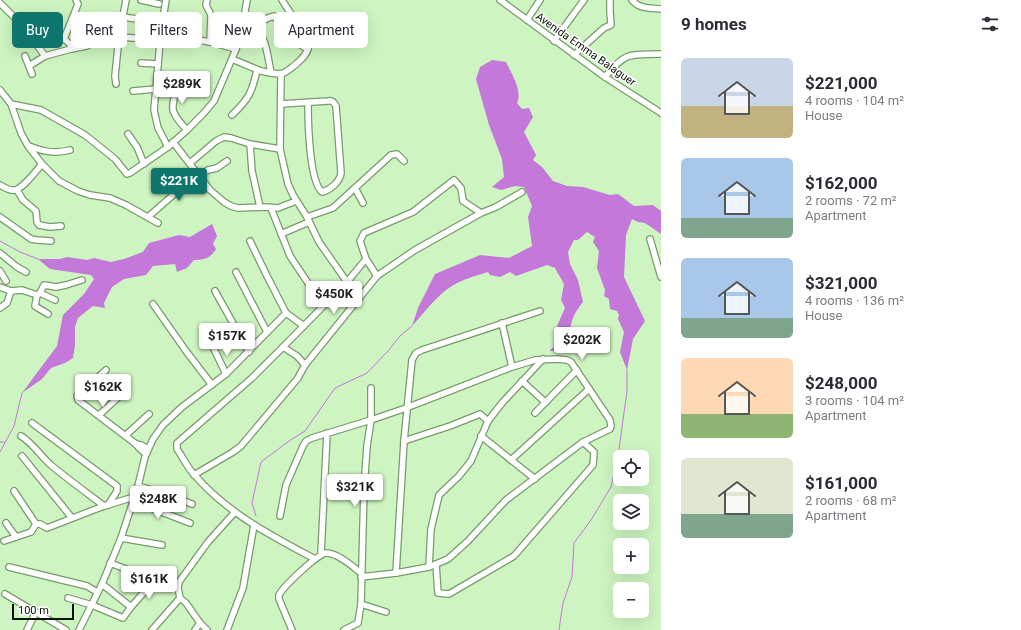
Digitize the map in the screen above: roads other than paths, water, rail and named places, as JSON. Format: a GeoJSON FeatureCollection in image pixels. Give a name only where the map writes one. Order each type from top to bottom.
{"type":"FeatureCollection","features":[{"type":"Feature","properties":{"kind":"street"},"geometry":{"type":"LineString","coordinates":[[71,49],[70,44],[64,39],[78,4],[76,0]]}},
{"type":"Feature","properties":{"kind":"street"},"geometry":{"type":"LineString","coordinates":[[123,12],[126,0]]}},
{"type":"Feature","properties":{"kind":"street"},"geometry":{"type":"LineString","coordinates":[[141,0],[159,4]]}},
{"type":"Feature","properties":{"kind":"street"},"geometry":{"type":"LineString","coordinates":[[166,0],[161,31],[154,110],[158,128],[168,147]]}},
{"type":"Feature","properties":{"kind":"street"},"geometry":{"type":"LineString","coordinates":[[207,0],[206,5],[210,13]]}},
{"type":"Feature","properties":{"kind":"street"},"geometry":{"type":"LineString","coordinates":[[245,12],[247,0]]}},
{"type":"Feature","properties":{"kind":"street"},"geometry":{"type":"LineString","coordinates":[[232,59],[257,70],[281,75],[299,62],[308,49],[307,41],[282,0]]}},
{"type":"Feature","properties":{"kind":"street","name":"Avenida Emma Balaguer"},"geometry":{"type":"LineString","coordinates":[[500,0],[605,77],[661,113]]}},
{"type":"Feature","properties":{"kind":"street"},"geometry":{"type":"LineString","coordinates":[[527,20],[540,0]]}},
{"type":"Feature","properties":{"kind":"street"},"geometry":{"type":"LineString","coordinates":[[554,41],[584,0]]}},
{"type":"Feature","properties":{"kind":"street"},"geometry":{"type":"LineString","coordinates":[[574,55],[604,28],[612,25],[610,0]]}},
{"type":"Feature","properties":{"kind":"street"},"geometry":{"type":"LineString","coordinates":[[632,0],[636,5],[641,7],[661,9]]}},
{"type":"Feature","properties":{"kind":"street"},"geometry":{"type":"LineString","coordinates":[[641,7],[644,0]]}},
{"type":"Feature","properties":{"kind":"street"},"geometry":{"type":"LineString","coordinates":[[0,3],[23,26],[45,56]]}},
{"type":"Feature","properties":{"kind":"street"},"geometry":{"type":"LineString","coordinates":[[202,41],[210,42]]}},
{"type":"Feature","properties":{"kind":"street"},"geometry":{"type":"LineString","coordinates":[[29,66],[45,56],[76,48]]}},
{"type":"Feature","properties":{"kind":"street"},"geometry":{"type":"LineString","coordinates":[[116,84],[115,76],[118,48]]}},
{"type":"Feature","properties":{"kind":"street"},"geometry":{"type":"LineString","coordinates":[[12,104],[41,110],[84,135],[115,159],[127,174],[129,174],[168,147],[203,114],[214,101],[236,49],[232,48]]}},
{"type":"Feature","properties":{"kind":"street"},"geometry":{"type":"LineString","coordinates":[[265,48],[271,73]]}},
{"type":"Feature","properties":{"kind":"street"},"geometry":{"type":"LineString","coordinates":[[605,77],[623,58],[632,54],[661,54]]}},
{"type":"Feature","properties":{"kind":"street"},"geometry":{"type":"LineString","coordinates":[[25,56],[32,74]]}},
{"type":"Feature","properties":{"kind":"street"},"geometry":{"type":"LineString","coordinates":[[141,64],[158,64]]}},
{"type":"Feature","properties":{"kind":"street"},"geometry":{"type":"LineString","coordinates":[[232,115],[245,102],[251,93],[257,70]]}},
{"type":"Feature","properties":{"kind":"street"},"geometry":{"type":"LineString","coordinates":[[281,75],[280,149],[288,184],[319,242],[346,282]]}},
{"type":"Feature","properties":{"kind":"street"},"geometry":{"type":"LineString","coordinates":[[178,80],[172,106],[177,120],[187,130]]}},
{"type":"Feature","properties":{"kind":"street"},"geometry":{"type":"LineString","coordinates":[[133,90],[156,89]]}},
{"type":"Feature","properties":{"kind":"street"},"geometry":{"type":"LineString","coordinates":[[0,90],[12,104],[21,133],[28,146],[42,164],[59,181],[78,191],[90,195],[110,198],[158,223]]}},
{"type":"Feature","properties":{"kind":"street"},"geometry":{"type":"LineString","coordinates":[[281,104],[330,100],[334,103],[336,109],[341,177],[329,189],[322,192],[317,184],[311,157],[308,102]]}},
{"type":"Feature","properties":{"kind":"street"},"geometry":{"type":"LineString","coordinates":[[128,134],[137,147],[144,164]]}},
{"type":"Feature","properties":{"kind":"street"},"geometry":{"type":"LineString","coordinates":[[190,163],[216,141],[224,137],[250,144],[280,149]]}},
{"type":"Feature","properties":{"kind":"street"},"geometry":{"type":"LineString","coordinates":[[173,142],[210,190],[230,206],[245,208],[278,208],[296,201]]}},
{"type":"Feature","properties":{"kind":"street"},"geometry":{"type":"LineString","coordinates":[[250,144],[252,171],[260,207]]}},
{"type":"Feature","properties":{"kind":"street"},"geometry":{"type":"LineString","coordinates":[[28,146],[40,151],[52,153],[70,150]]}},
{"type":"Feature","properties":{"kind":"street"},"geometry":{"type":"LineString","coordinates":[[281,234],[333,208],[391,154],[397,154],[404,161]]}},
{"type":"Feature","properties":{"kind":"street"},"geometry":{"type":"LineString","coordinates":[[148,217],[180,189],[208,170],[217,168],[227,161]]}},
{"type":"Feature","properties":{"kind":"street"},"geometry":{"type":"LineString","coordinates":[[0,185],[12,190],[17,190],[42,164]]}},
{"type":"Feature","properties":{"kind":"street"},"geometry":{"type":"LineString","coordinates":[[377,276],[366,259],[360,241],[364,233],[413,212],[454,180],[462,188],[463,201],[481,213]]}},
{"type":"Feature","properties":{"kind":"street"},"geometry":{"type":"LineString","coordinates":[[355,188],[363,203]]}},
{"type":"Feature","properties":{"kind":"street"},"geometry":{"type":"LineString","coordinates":[[17,190],[22,200],[36,211],[37,222],[39,225],[50,227],[61,226]]}},
{"type":"Feature","properties":{"kind":"street"},"geometry":{"type":"LineString","coordinates":[[194,475],[241,446],[298,378],[305,366],[377,276],[415,250],[522,192]]}},
{"type":"Feature","properties":{"kind":"street"},"geometry":{"type":"LineString","coordinates":[[271,208],[290,256],[308,283],[325,304]]}},
{"type":"Feature","properties":{"kind":"street"},"geometry":{"type":"LineString","coordinates":[[0,217],[31,239],[51,241]]}},
{"type":"Feature","properties":{"kind":"street"},"geometry":{"type":"LineString","coordinates":[[650,239],[661,275]]}},
{"type":"Feature","properties":{"kind":"street"},"geometry":{"type":"LineString","coordinates":[[250,241],[266,276],[286,313],[304,326]]}},
{"type":"Feature","properties":{"kind":"street"},"geometry":{"type":"LineString","coordinates":[[0,253],[17,267],[26,272]]}},
{"type":"Feature","properties":{"kind":"street"},"geometry":{"type":"LineString","coordinates":[[315,559],[254,525],[215,497],[191,472],[177,449],[177,443],[252,378],[304,326],[366,259]]}},
{"type":"Feature","properties":{"kind":"street"},"geometry":{"type":"LineString","coordinates":[[0,272],[6,281]]}},
{"type":"Feature","properties":{"kind":"street"},"geometry":{"type":"LineString","coordinates":[[236,272],[267,332]]}},
{"type":"Feature","properties":{"kind":"street"},"geometry":{"type":"LineString","coordinates":[[48,314],[35,306],[44,285],[56,287],[69,285],[82,280]]}},
{"type":"Feature","properties":{"kind":"street"},"geometry":{"type":"LineString","coordinates":[[0,288],[11,291],[22,290],[55,300]]}},
{"type":"Feature","properties":{"kind":"street"},"geometry":{"type":"LineString","coordinates":[[0,308],[7,304],[11,291]]}},
{"type":"Feature","properties":{"kind":"street"},"geometry":{"type":"LineString","coordinates":[[215,291],[249,352]]}},
{"type":"Feature","properties":{"kind":"street"},"geometry":{"type":"LineString","coordinates":[[153,304],[186,352],[212,385]]}},
{"type":"Feature","properties":{"kind":"street"},"geometry":{"type":"LineString","coordinates":[[396,573],[406,408],[412,360],[416,353],[422,350],[540,311]]}},
{"type":"Feature","properties":{"kind":"street"},"geometry":{"type":"LineString","coordinates":[[79,630],[102,584],[121,538],[138,486],[147,452],[153,439],[163,425],[182,406],[226,374],[286,313]]}},
{"type":"Feature","properties":{"kind":"street"},"geometry":{"type":"LineString","coordinates":[[502,323],[512,367]]}},
{"type":"Feature","properties":{"kind":"street"},"geometry":{"type":"LineString","coordinates":[[213,347],[226,374]]}},
{"type":"Feature","properties":{"kind":"street"},"geometry":{"type":"LineString","coordinates":[[283,347],[297,356],[305,366]]}},
{"type":"Feature","properties":{"kind":"street"},"geometry":{"type":"LineString","coordinates":[[429,567],[431,529],[439,495],[459,476],[471,461],[488,420],[543,359]]}},
{"type":"Feature","properties":{"kind":"street"},"geometry":{"type":"LineString","coordinates":[[280,516],[286,485],[306,441],[406,408],[512,367],[543,359],[567,360],[571,362],[610,420],[611,426],[605,432],[583,442],[535,480],[506,500],[468,541],[448,559],[429,567],[396,573],[361,575],[335,556],[328,553],[321,554],[279,595],[278,599],[292,630]]}},
{"type":"Feature","properties":{"kind":"street"},"geometry":{"type":"LineString","coordinates":[[106,370],[77,396],[78,400],[136,444],[140,445],[147,452]]}},
{"type":"Feature","properties":{"kind":"street"},"geometry":{"type":"LineString","coordinates":[[535,413],[577,370]]}},
{"type":"Feature","properties":{"kind":"street"},"geometry":{"type":"LineString","coordinates":[[522,381],[545,402]]}},
{"type":"Feature","properties":{"kind":"street"},"geometry":{"type":"LineString","coordinates":[[344,630],[358,623],[361,604],[366,453],[371,420],[371,388]]}},
{"type":"Feature","properties":{"kind":"street"},"geometry":{"type":"LineString","coordinates":[[511,460],[589,389]]}},
{"type":"Feature","properties":{"kind":"street"},"geometry":{"type":"LineString","coordinates":[[99,415],[125,391]]}},
{"type":"Feature","properties":{"kind":"street"},"geometry":{"type":"LineString","coordinates":[[126,435],[149,414]]}},
{"type":"Feature","properties":{"kind":"street"},"geometry":{"type":"LineString","coordinates":[[404,441],[450,426],[480,414],[488,420]]}},
{"type":"Feature","properties":{"kind":"street"},"geometry":{"type":"LineString","coordinates":[[32,423],[117,486],[117,492],[106,506]]}},
{"type":"Feature","properties":{"kind":"street"},"geometry":{"type":"LineString","coordinates":[[321,554],[327,433]]}},
{"type":"Feature","properties":{"kind":"street"},"geometry":{"type":"LineString","coordinates":[[21,436],[30,442],[42,458],[106,506]]}},
{"type":"Feature","properties":{"kind":"street"},"geometry":{"type":"LineString","coordinates":[[481,436],[535,480]]}},
{"type":"Feature","properties":{"kind":"street"},"geometry":{"type":"LineString","coordinates":[[436,564],[438,593],[449,594],[514,556],[594,465],[594,452],[583,442]]}},
{"type":"Feature","properties":{"kind":"street"},"geometry":{"type":"LineString","coordinates":[[22,456],[72,518]]}},
{"type":"Feature","properties":{"kind":"street"},"geometry":{"type":"LineString","coordinates":[[138,486],[166,494],[192,504]]}},
{"type":"Feature","properties":{"kind":"street"},"geometry":{"type":"LineString","coordinates":[[14,491],[36,524],[40,524],[46,528],[106,506],[133,499],[190,523]]}},
{"type":"Feature","properties":{"kind":"street"},"geometry":{"type":"LineString","coordinates":[[207,630],[200,623],[186,603],[180,598],[178,588],[179,582],[208,542],[235,512]]}},
{"type":"Feature","properties":{"kind":"street"},"geometry":{"type":"LineString","coordinates":[[6,523],[16,537]]}},
{"type":"Feature","properties":{"kind":"street"},"geometry":{"type":"LineString","coordinates":[[4,541],[30,532],[36,524]]}},
{"type":"Feature","properties":{"kind":"street"},"geometry":{"type":"LineString","coordinates":[[227,630],[243,588],[254,525]]}},
{"type":"Feature","properties":{"kind":"street"},"geometry":{"type":"LineString","coordinates":[[121,538],[162,545]]}},
{"type":"Feature","properties":{"kind":"street"},"geometry":{"type":"LineString","coordinates":[[110,563],[144,576]]}},
{"type":"Feature","properties":{"kind":"street"},"geometry":{"type":"LineString","coordinates":[[8,567],[87,586],[98,592]]}},
{"type":"Feature","properties":{"kind":"street"},"geometry":{"type":"LineString","coordinates":[[68,598],[92,604],[123,618],[153,582]]}},
{"type":"Feature","properties":{"kind":"street"},"geometry":{"type":"LineString","coordinates":[[102,584],[131,607]]}},
{"type":"Feature","properties":{"kind":"street"},"geometry":{"type":"LineString","coordinates":[[5,594],[66,630]]}},
{"type":"Feature","properties":{"kind":"street"},"geometry":{"type":"LineString","coordinates":[[152,630],[180,598]]}},
{"type":"Feature","properties":{"kind":"street"},"geometry":{"type":"LineString","coordinates":[[361,604],[386,612]]}},
{"type":"Feature","properties":{"kind":"street"},"geometry":{"type":"LineString","coordinates":[[27,630],[36,612]]}},
{"type":"Feature","properties":{"kind":"street"},"geometry":{"type":"LineString","coordinates":[[195,630],[200,623]]}},
{"type":"Feature","properties":{"kind":"waterway"},"geometry":{"type":"LineString","coordinates":[[0,241],[20,252],[38,259]]}},
{"type":"Feature","properties":{"kind":"waterway"},"geometry":{"type":"LineString","coordinates":[[256,516],[252,503],[261,462],[305,431],[335,388],[367,373],[400,336],[412,326]]}},
{"type":"Feature","properties":{"kind":"waterway"},"geometry":{"type":"LineString","coordinates":[[559,630],[563,603],[572,577],[574,543],[591,520],[611,487],[618,456],[627,391],[627,370]]}},
{"type":"Feature","properties":{"kind":"waterway"},"geometry":{"type":"LineString","coordinates":[[0,452],[14,426],[22,393]]}},
{"type":"Feature","properties":{"kind":"waterway"},"geometry":{"type":"LineString","coordinates":[[0,442],[5,442]]}}]}
